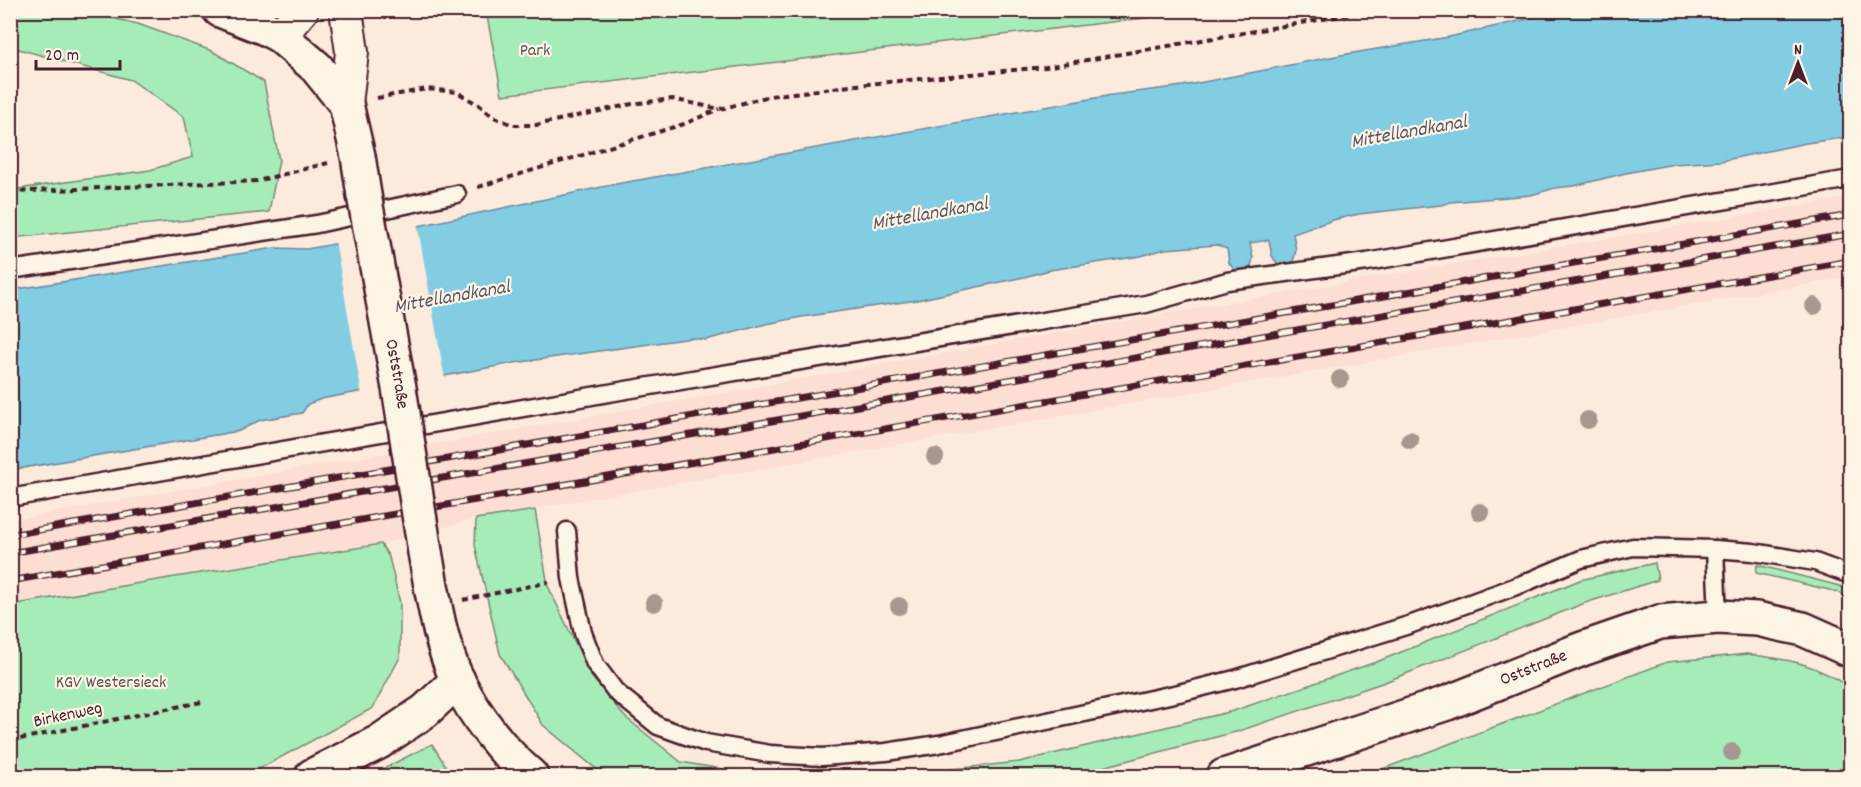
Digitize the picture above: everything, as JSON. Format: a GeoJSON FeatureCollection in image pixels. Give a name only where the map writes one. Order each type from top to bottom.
{"type":"FeatureCollection","features":[{"type":"Feature","properties":{"kind":"street","name":"Oststraße"},"geometry":{"type":"LineString","coordinates":[[220,10],[280,36],[316,67],[346,104],[358,156],[438,617],[458,681],[478,716],[519,766],[531,777]]}},
{"type":"Feature","properties":{"kind":"street"},"geometry":{"type":"LineString","coordinates":[[280,36],[302,10]]}},
{"type":"Feature","properties":{"kind":"street"},"geometry":{"type":"LineString","coordinates":[[346,10],[352,52],[346,104]]}},
{"type":"Feature","properties":{"kind":"street","name":"Oststraße"},"geometry":{"type":"LineString","coordinates":[[1224,777],[1447,703],[1582,649],[1660,622],[1718,617],[1757,620],[1803,629],[1851,650]]}},
{"type":"Feature","properties":{"kind":"street"},"geometry":{"type":"LineString","coordinates":[[312,777],[379,741],[425,711],[458,681]]}},
{"type":"Feature","properties":{"kind":"lane"},"geometry":{"type":"LineString","coordinates":[[10,498],[627,390],[1146,304],[1227,280],[1366,262],[1851,178]]}},
{"type":"Feature","properties":{"kind":"lane"},"geometry":{"type":"LineString","coordinates":[[10,270],[317,224],[457,194]]}},
{"type":"Feature","properties":{"kind":"lane"},"geometry":{"type":"LineString","coordinates":[[567,531],[571,578],[583,633],[596,664],[616,692],[658,726],[706,743],[770,754],[822,757],[886,752],[939,744],[1191,690],[1412,624],[1522,584],[1581,559],[1633,547],[1752,552],[1815,562],[1851,575]]}},
{"type":"Feature","properties":{"kind":"lane"},"geometry":{"type":"LineString","coordinates":[[1715,549],[1718,617]]}},
{"type":"Feature","properties":{"kind":"path"},"geometry":{"type":"LineString","coordinates":[[457,194],[684,124],[720,109],[770,96],[857,85],[1046,67],[1376,10]]}},
{"type":"Feature","properties":{"kind":"path"},"geometry":{"type":"LineString","coordinates":[[346,104],[427,89],[457,92],[494,117],[513,125],[536,125],[672,99],[720,109]]}},
{"type":"Feature","properties":{"kind":"path"},"geometry":{"type":"LineString","coordinates":[[10,192],[257,181],[358,156]]}},
{"type":"Feature","properties":{"kind":"path"},"geometry":{"type":"LineString","coordinates":[[481,596],[542,584]]}},
{"type":"Feature","properties":{"kind":"path","name":"Birkenweg"},"geometry":{"type":"LineString","coordinates":[[10,741],[201,702]]}},
{"type":"Feature","properties":{"kind":"shaded area"},"geometry":{"type":"Polygon","coordinates":[[[1850,197],[1850,277],[476,519],[381,544],[11,605],[11,520],[1225,303],[1850,197]]]}},
{"type":"Feature","properties":{"kind":"green space"},"geometry":{"type":"Polygon","coordinates":[[[11,10],[80,11],[138,24],[212,51],[264,82],[279,160],[269,212],[11,238],[11,190],[150,170],[193,157],[184,117],[131,80],[11,47],[11,10]]]}},
{"type":"Feature","properties":{"kind":"green space","name":"Park"},"geometry":{"type":"Polygon","coordinates":[[[486,10],[1203,11],[502,95],[486,10]]]}},
{"type":"Feature","properties":{"kind":"green space"},"geometry":{"type":"Polygon","coordinates":[[[535,510],[548,586],[591,676],[624,716],[681,762],[762,776],[613,776],[595,768],[543,725],[500,654],[475,545],[476,519],[535,510]]]}},
{"type":"Feature","properties":{"kind":"green space","name":"KGV Westersieck"},"geometry":{"type":"Polygon","coordinates":[[[381,544],[389,557],[400,603],[400,657],[373,708],[246,776],[11,776],[11,605],[381,544]]]}},
{"type":"Feature","properties":{"kind":"green space"},"geometry":{"type":"Polygon","coordinates":[[[1655,563],[1658,580],[1585,603],[1385,682],[1239,731],[1069,776],[887,776],[1019,762],[1233,711],[1379,661],[1580,580],[1655,563]]]}},
{"type":"Feature","properties":{"kind":"green space"},"geometry":{"type":"Polygon","coordinates":[[[1757,565],[1840,586],[1850,591],[1850,600],[1838,592],[1756,573],[1757,565]]]}},
{"type":"Feature","properties":{"kind":"green space"},"geometry":{"type":"Polygon","coordinates":[[[1747,654],[1812,667],[1850,688],[1850,776],[1364,776],[1667,662],[1747,654]]]}},
{"type":"Feature","properties":{"kind":"green space"},"geometry":{"type":"Polygon","coordinates":[[[432,744],[452,776],[369,776],[432,744]]]}},
{"type":"Feature","properties":{"kind":"water","name":"Mittellandkanal"},"geometry":{"type":"Polygon","coordinates":[[[1562,11],[1850,11],[1850,137],[1806,143],[1721,161],[1674,164],[1531,195],[1451,202],[1359,214],[1293,234],[1296,250],[1293,263],[1279,266],[1272,256],[1269,240],[1250,243],[1253,259],[1249,272],[1237,273],[1229,263],[1227,249],[1217,245],[1165,249],[1141,256],[1050,270],[917,300],[766,324],[706,340],[692,338],[514,363],[321,399],[308,404],[302,413],[260,420],[239,431],[11,470],[11,290],[275,248],[307,249],[616,184],[1112,95],[1183,86],[1341,55],[1449,37],[1562,11]]]}},
{"type":"Feature","properties":{"kind":"pier"},"geometry":{"type":"Polygon","coordinates":[[[417,223],[445,380],[362,395],[335,240],[417,223]]]}},
{"type":"Feature","properties":{"kind":"railway"},"geometry":{"type":"LineString","coordinates":[[10,535],[1850,215]]}},
{"type":"Feature","properties":{"kind":"railway"},"geometry":{"type":"LineString","coordinates":[[10,553],[1850,234]]}},
{"type":"Feature","properties":{"kind":"railway"},"geometry":{"type":"LineString","coordinates":[[10,581],[1850,261]]}}]}
